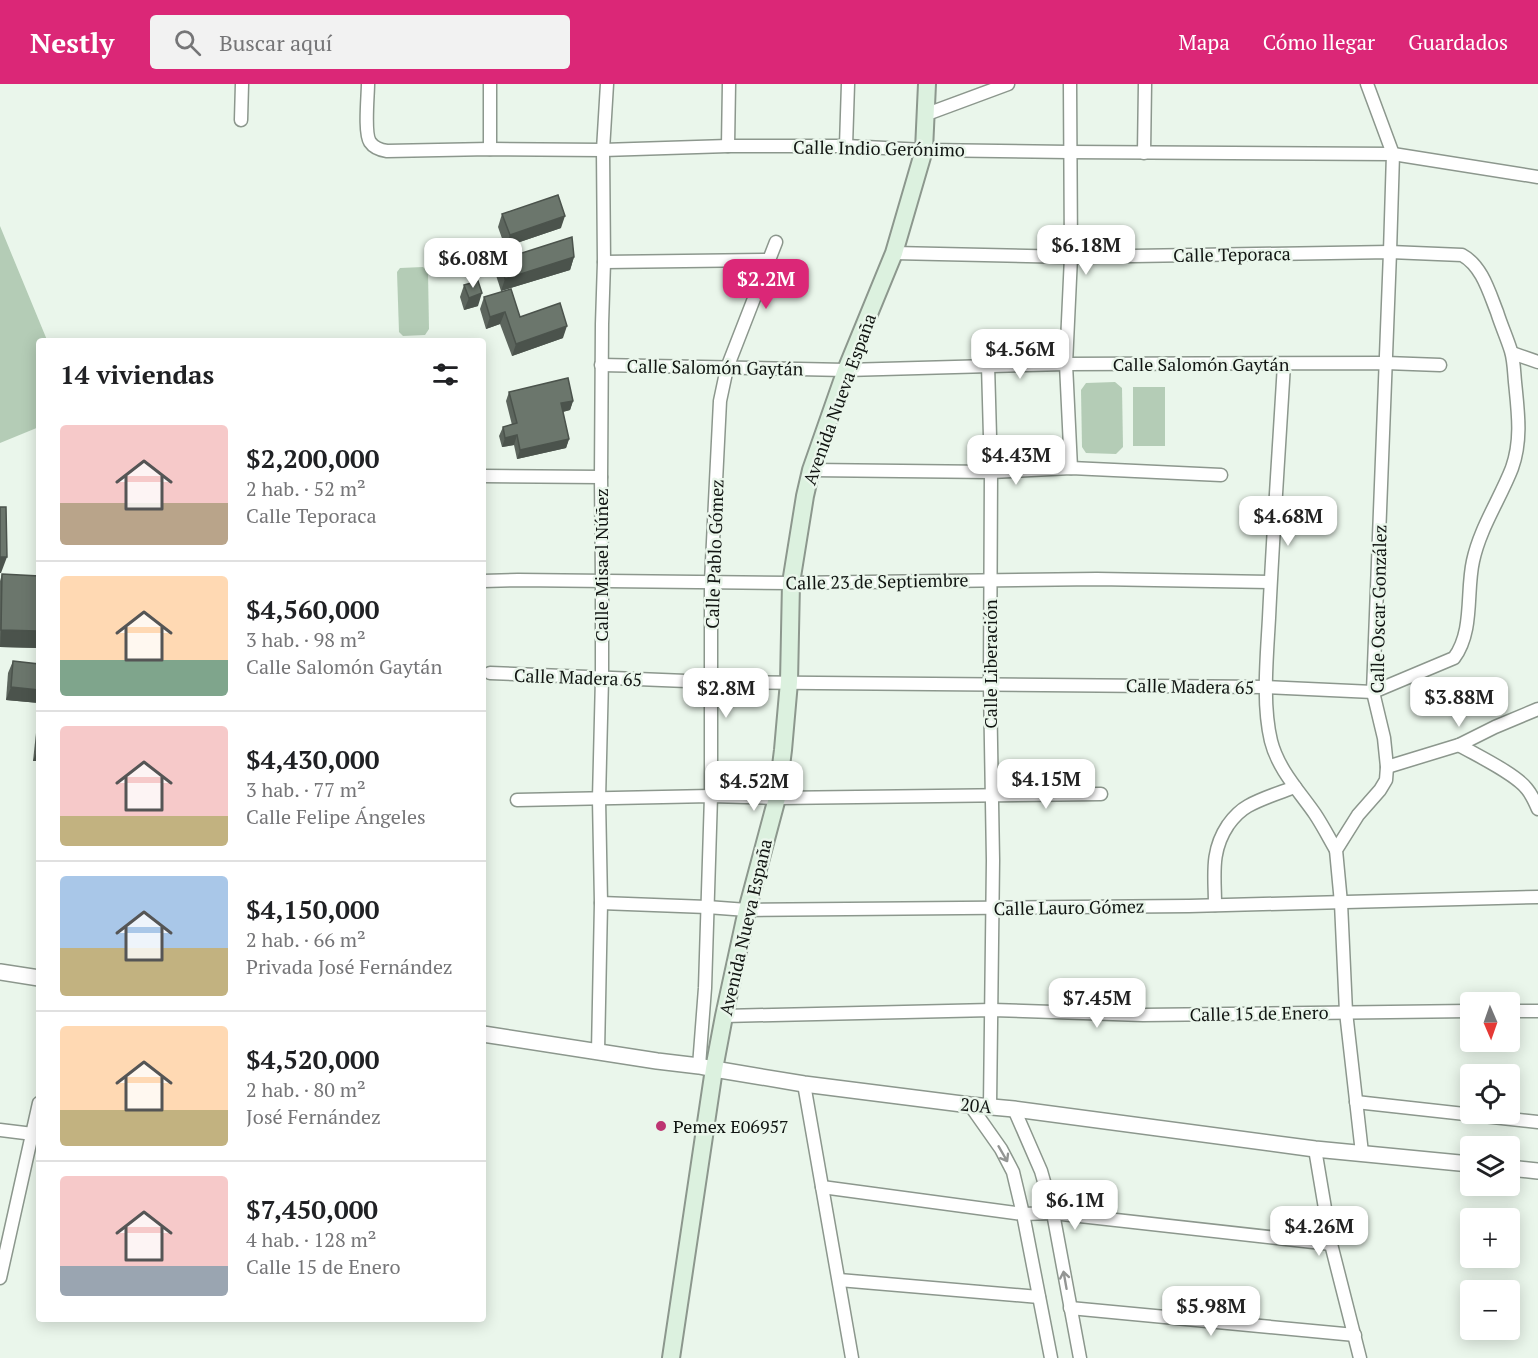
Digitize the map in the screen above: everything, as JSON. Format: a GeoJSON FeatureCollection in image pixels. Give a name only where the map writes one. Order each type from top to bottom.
{"type":"FeatureCollection","features":[{"type":"Feature","properties":{"kind":"main road","name":"Avenida Nueva España"},"geometry":{"type":"LineString","coordinates":[[671,1358],[706,1067],[724,1016],[747,910],[777,798],[789,682],[791,583],[805,496],[811,470],[846,370],[894,253],[924,150],[927,84]]}},
{"type":"Feature","properties":{"kind":"street"},"geometry":{"type":"LineString","coordinates":[[241,120],[242,84]]}},
{"type":"Feature","properties":{"kind":"street","name":"Calle Indio Gerónimo"},"geometry":{"type":"LineString","coordinates":[[368,84],[367,134],[369,142],[376,148],[387,151],[846,146],[1070,153],[1393,154],[1538,177]]}},
{"type":"Feature","properties":{"kind":"street"},"geometry":{"type":"LineString","coordinates":[[489,149],[490,84]]}},
{"type":"Feature","properties":{"kind":"street","name":"Calle Misael Núñez"},"geometry":{"type":"LineString","coordinates":[[598,1052],[601,903],[599,798],[602,678],[603,150],[607,84]]}},
{"type":"Feature","properties":{"kind":"street"},"geometry":{"type":"LineString","coordinates":[[728,146],[729,84]]}},
{"type":"Feature","properties":{"kind":"street"},"geometry":{"type":"LineString","coordinates":[[846,146],[848,84]]}},
{"type":"Feature","properties":{"kind":"street"},"geometry":{"type":"LineString","coordinates":[[927,114],[1008,84]]}},
{"type":"Feature","properties":{"kind":"street"},"geometry":{"type":"LineString","coordinates":[[1070,84],[1071,256],[1066,364],[1071,468]]}},
{"type":"Feature","properties":{"kind":"street"},"geometry":{"type":"LineString","coordinates":[[1144,153],[1145,84]]}},
{"type":"Feature","properties":{"kind":"street"},"geometry":{"type":"LineString","coordinates":[[1367,84],[1393,154]]}},
{"type":"Feature","properties":{"kind":"street","name":"Calle Oscar González"},"geometry":{"type":"LineString","coordinates":[[1335,850],[1386,780],[1384,738],[1373,692],[1393,154]]}},
{"type":"Feature","properties":{"kind":"street"},"geometry":{"type":"LineString","coordinates":[[727,368],[776,242]]}},
{"type":"Feature","properties":{"kind":"street","name":"Calle Teporaca"},"geometry":{"type":"LineString","coordinates":[[894,253],[1071,256],[1390,252],[1462,255]]}},
{"type":"Feature","properties":{"kind":"street","name":"Calle Madera 65"},"geometry":{"type":"LineString","coordinates":[[490,673],[711,682],[1266,687],[1373,692],[1454,658],[1461,649],[1466,633],[1473,561],[1480,538],[1512,468],[1519,441],[1519,417],[1512,353],[1480,273],[1468,258],[1462,255]]}},
{"type":"Feature","properties":{"kind":"street"},"geometry":{"type":"LineString","coordinates":[[604,262],[769,260]]}},
{"type":"Feature","properties":{"kind":"street"},"geometry":{"type":"LineString","coordinates":[[1512,353],[1538,362]]}},
{"type":"Feature","properties":{"kind":"street","name":"Calle Salomón Gaytán"},"geometry":{"type":"LineString","coordinates":[[602,365],[846,370],[1066,364],[1386,363],[1440,365]]}},
{"type":"Feature","properties":{"kind":"street"},"geometry":{"type":"LineString","coordinates":[[1284,364],[1270,582],[1266,687],[1269,729],[1271,742],[1283,768],[1314,813],[1335,850],[1341,903],[1346,1012],[1362,1153]]}},
{"type":"Feature","properties":{"kind":"street","name":"Calle Liberación"},"geometry":{"type":"LineString","coordinates":[[988,365],[991,472],[990,685],[993,860],[990,1106]]}},
{"type":"Feature","properties":{"kind":"street","name":"Calle Pablo Gómez"},"geometry":{"type":"LineString","coordinates":[[706,1067],[705,988],[711,796],[711,582],[720,401],[727,368]]}},
{"type":"Feature","properties":{"kind":"street"},"geometry":{"type":"LineString","coordinates":[[811,470],[991,472],[1071,468],[1221,475]]}},
{"type":"Feature","properties":{"kind":"street"},"geometry":{"type":"LineString","coordinates":[[486,476],[601,477]]}},
{"type":"Feature","properties":{"kind":"street","name":"Calle 23 de Septiembre"},"geometry":{"type":"LineString","coordinates":[[486,581],[791,583],[1097,579],[1270,582]]}},
{"type":"Feature","properties":{"kind":"street"},"geometry":{"type":"LineString","coordinates":[[1387,767],[1459,745],[1538,709]]}},
{"type":"Feature","properties":{"kind":"street"},"geometry":{"type":"LineString","coordinates":[[1459,745],[1526,787],[1538,809]]}},
{"type":"Feature","properties":{"kind":"street"},"geometry":{"type":"LineString","coordinates":[[1215,905],[1216,847],[1232,819],[1249,805],[1295,787]]}},
{"type":"Feature","properties":{"kind":"street"},"geometry":{"type":"LineString","coordinates":[[517,800],[711,796],[777,798],[1101,794]]}},
{"type":"Feature","properties":{"kind":"street","name":"Calle Lauro Gómez"},"geometry":{"type":"LineString","coordinates":[[601,903],[747,910],[1341,903],[1538,897]]}},
{"type":"Feature","properties":{"kind":"street"},"geometry":{"type":"LineString","coordinates":[[0,972],[36,978]]}},
{"type":"Feature","properties":{"kind":"street","name":"Calle 15 de Enero"},"geometry":{"type":"LineString","coordinates":[[724,1016],[992,1010],[1143,1015],[1460,1011]]}},
{"type":"Feature","properties":{"kind":"street"},"geometry":{"type":"LineString","coordinates":[[1520,1011],[1538,1011]]}},
{"type":"Feature","properties":{"kind":"street","name":"20A"},"geometry":{"type":"LineString","coordinates":[[486,1034],[804,1084],[1315,1149],[1460,1163]]}},
{"type":"Feature","properties":{"kind":"street"},"geometry":{"type":"LineString","coordinates":[[804,1084],[852,1358]]}},
{"type":"Feature","properties":{"kind":"street"},"geometry":{"type":"LineString","coordinates":[[1356,1102],[1538,1122]]}},
{"type":"Feature","properties":{"kind":"street"},"geometry":{"type":"LineString","coordinates":[[970,1105],[1001,1149],[1013,1172],[1050,1358]]}},
{"type":"Feature","properties":{"kind":"street"},"geometry":{"type":"LineString","coordinates":[[1014,1109],[1041,1172],[1053,1213],[1080,1358]]}},
{"type":"Feature","properties":{"kind":"street"},"geometry":{"type":"LineString","coordinates":[[0,1278],[36,1118]]}},
{"type":"Feature","properties":{"kind":"street"},"geometry":{"type":"LineString","coordinates":[[0,1130],[33,1134]]}},
{"type":"Feature","properties":{"kind":"street"},"geometry":{"type":"LineString","coordinates":[[1315,1149],[1331,1244],[1360,1358]]}},
{"type":"Feature","properties":{"kind":"street"},"geometry":{"type":"LineString","coordinates":[[1520,1169],[1538,1170]]}},
{"type":"Feature","properties":{"kind":"street"},"geometry":{"type":"LineString","coordinates":[[822,1187],[1023,1214],[1053,1213],[1331,1244]]}},
{"type":"Feature","properties":{"kind":"street"},"geometry":{"type":"LineString","coordinates":[[839,1280],[1039,1297]]}},
{"type":"Feature","properties":{"kind":"street"},"geometry":{"type":"LineString","coordinates":[[1070,1308],[1355,1335]]}},
{"type":"Feature","properties":{"kind":"green space"},"geometry":{"type":"Polygon","coordinates":[[[0,226],[46,338],[36,338],[36,428],[0,443],[0,226]]]}},
{"type":"Feature","properties":{"kind":"green space"},"geometry":{"type":"Polygon","coordinates":[[[423,267],[428,272],[429,329],[425,335],[403,336],[399,332],[397,272],[400,268],[423,267]]]}},
{"type":"Feature","properties":{"kind":"green space"},"geometry":{"type":"Polygon","coordinates":[[[1115,382],[1122,388],[1123,447],[1116,454],[1086,453],[1082,447],[1081,390],[1086,383],[1115,382]]]}},
{"type":"Feature","properties":{"kind":"green space"},"geometry":{"type":"Polygon","coordinates":[[[1133,387],[1165,387],[1165,446],[1133,446],[1133,387]]]}},
{"type":"Feature","properties":{"kind":"building"},"geometry":{"type":"Polygon","coordinates":[[[558,195],[565,216],[510,235],[502,214],[558,195]]]}},
{"type":"Feature","properties":{"kind":"building"},"geometry":{"type":"Polygon","coordinates":[[[572,237],[574,257],[505,279],[500,260],[572,237]]]}},
{"type":"Feature","properties":{"kind":"building"},"geometry":{"type":"Polygon","coordinates":[[[478,281],[482,293],[469,298],[464,285],[478,281]]]}},
{"type":"Feature","properties":{"kind":"building"},"geometry":{"type":"Polygon","coordinates":[[[511,289],[520,317],[560,303],[567,326],[516,344],[505,312],[490,317],[484,297],[511,289]]]}},
{"type":"Feature","properties":{"kind":"building"},"geometry":{"type":"Polygon","coordinates":[[[568,378],[573,401],[561,403],[569,439],[520,450],[517,435],[505,438],[503,427],[517,423],[509,392],[568,378]]]}},
{"type":"Feature","properties":{"kind":"building"},"geometry":{"type":"Polygon","coordinates":[[[0,507],[6,507],[7,557],[0,557],[0,507]]]}},
{"type":"Feature","properties":{"kind":"building"},"geometry":{"type":"Polygon","coordinates":[[[2,574],[36,576],[36,631],[1,630],[2,574]]]}},
{"type":"Feature","properties":{"kind":"building"},"geometry":{"type":"Polygon","coordinates":[[[13,661],[36,664],[36,690],[11,687],[13,661]]]}},
{"type":"Feature","properties":{"kind":"place","name":"Pemex E06957"},"geometry":{"type":"Point","coordinates":[661,1126]}}]}
